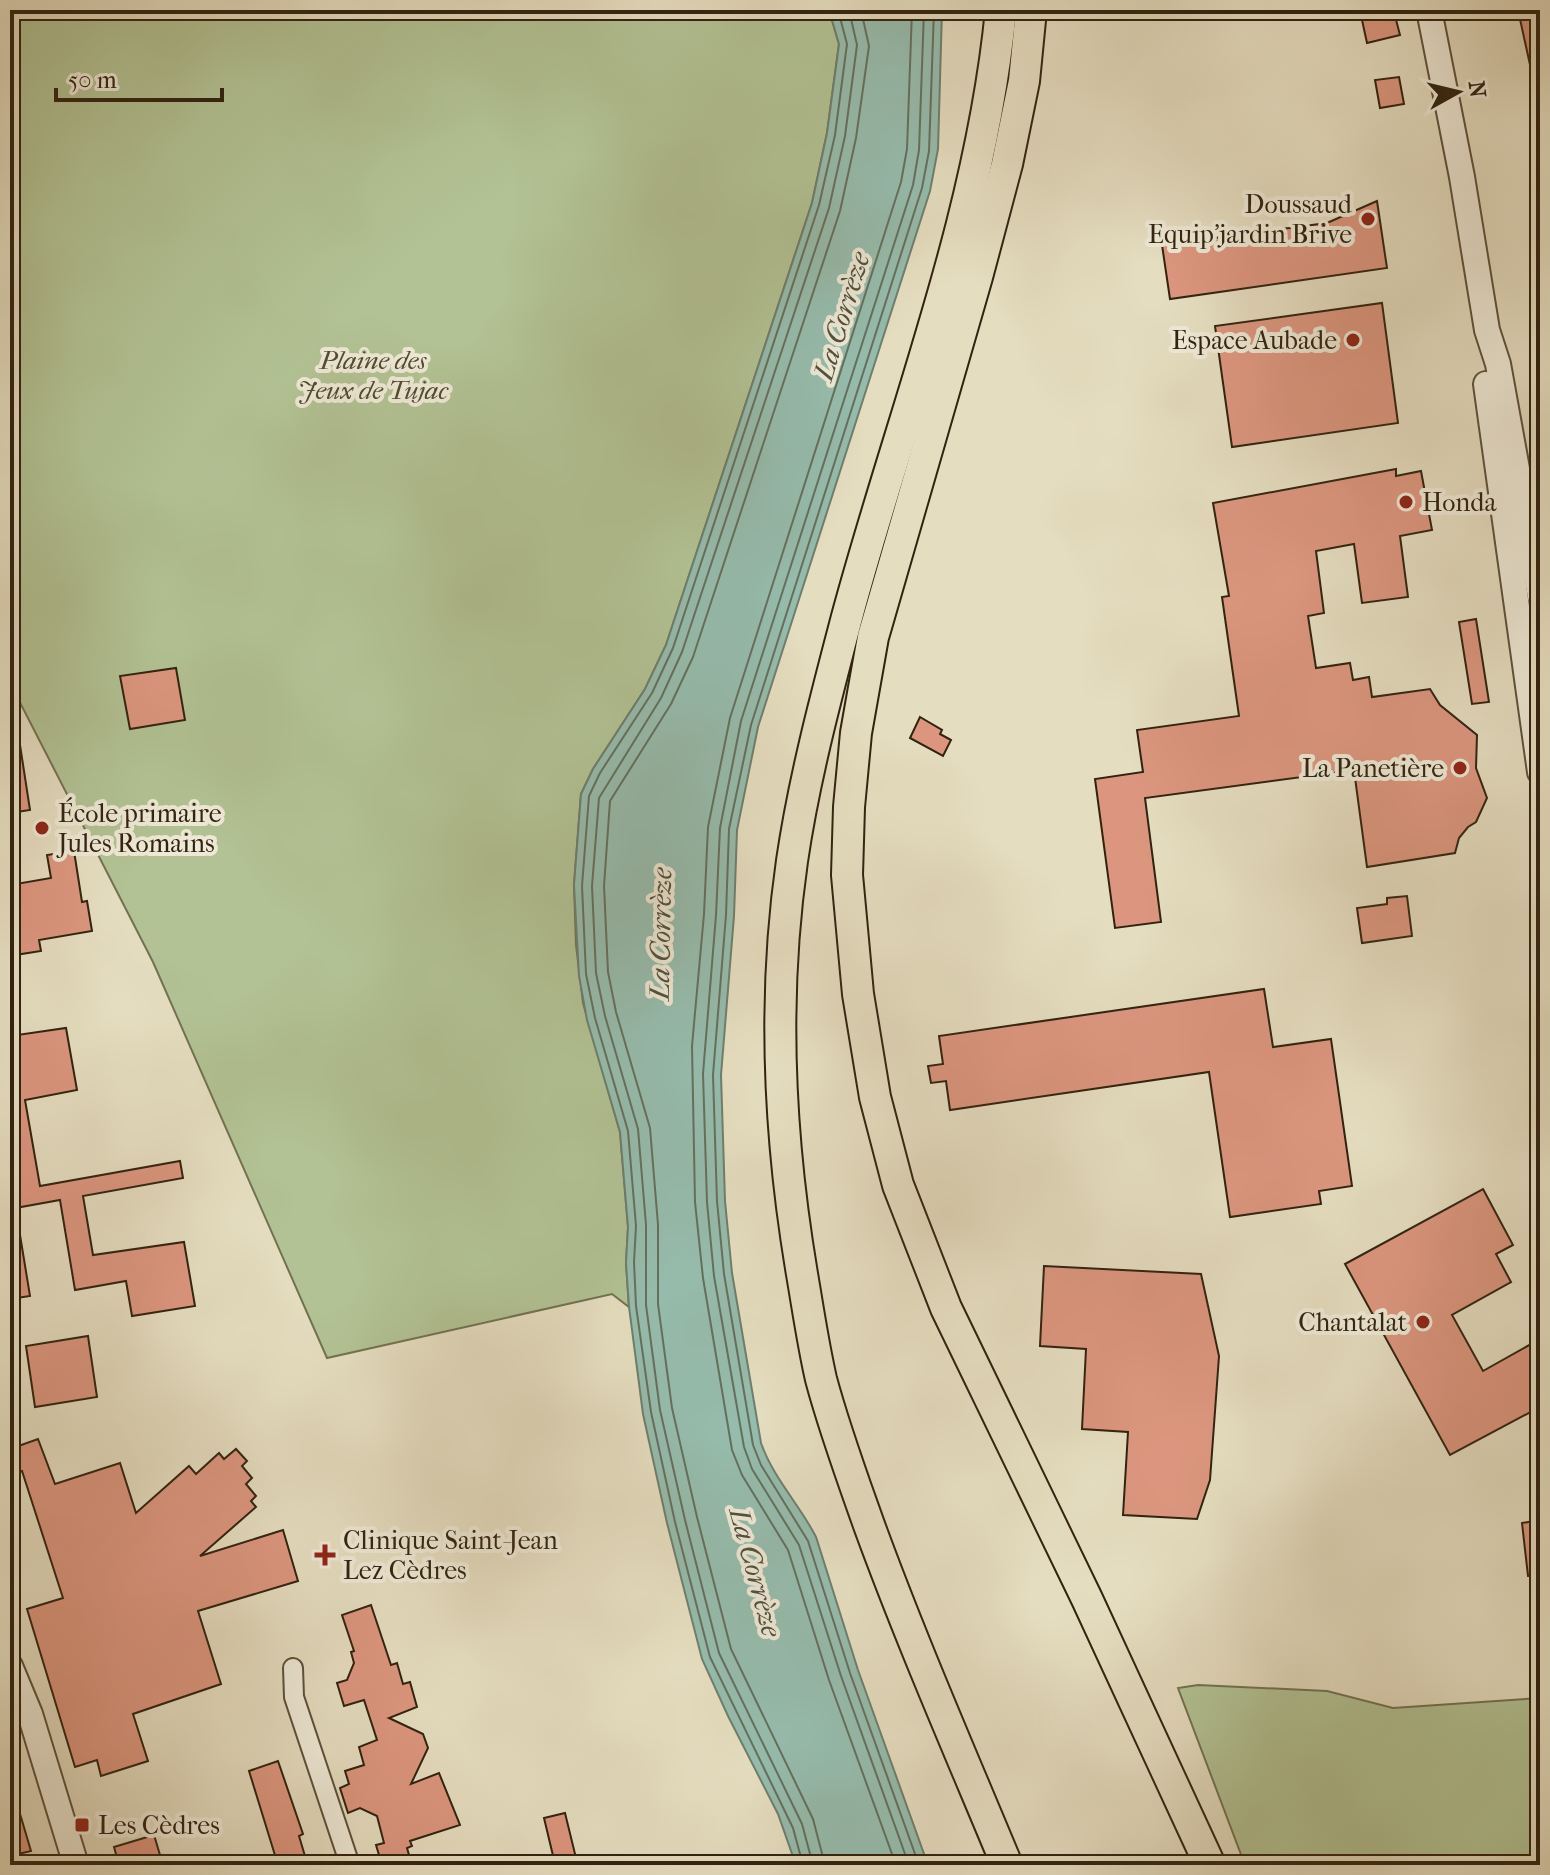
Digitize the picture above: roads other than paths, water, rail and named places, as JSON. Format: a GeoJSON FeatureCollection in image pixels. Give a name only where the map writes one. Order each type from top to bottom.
{"type":"FeatureCollection","features":[{"type":"Feature","properties":{"kind":"highway"},"geometry":{"type":"LineString","coordinates":[[1001,10],[995,76],[962,222],[883,488],[820,721],[792,862],[779,1025],[781,1117],[792,1216],[821,1378],[842,1449],[882,1559],[1007,1865]]}},
{"type":"Feature","properties":{"kind":"highway"},"geometry":{"type":"LineString","coordinates":[[1031,10],[1024,81],[1007,164],[873,637],[856,733],[847,875],[858,994],[875,1097],[898,1185],[946,1308],[1210,1865]]}},
{"type":"Feature","properties":{"kind":"street"},"geometry":{"type":"LineString","coordinates":[[1429,10],[1462,177],[1487,330],[1498,364],[1540,596]]}},
{"type":"Feature","properties":{"kind":"street"},"geometry":{"type":"LineString","coordinates":[[1487,330],[1487,387],[1540,772]]}},
{"type":"Feature","properties":{"kind":"street"},"geometry":{"type":"LineString","coordinates":[[293,1668],[294,1697],[350,1865]]}},
{"type":"Feature","properties":{"kind":"street"},"geometry":{"type":"LineString","coordinates":[[12,1675],[76,1865]]}},
{"type":"Feature","properties":{"kind":"water","name":"La Corrèze"},"geometry":{"type":"Polygon","coordinates":[[[829,10],[942,10],[938,149],[930,191],[758,727],[737,830],[734,916],[721,1075],[725,1201],[732,1273],[761,1443],[772,1468],[816,1537],[858,1670],[928,1865],[796,1865],[778,1814],[702,1659],[643,1414],[629,1307],[626,1263],[628,1227],[620,1132],[587,1020],[579,976],[574,885],[581,794],[593,769],[645,689],[666,645],[812,203],[827,133],[839,44],[829,10]]]}},
{"type":"Feature","properties":{"kind":"place","name":"Doussaud Equip'jardin Brive"},"geometry":{"type":"Point","coordinates":[1368,219]}},
{"type":"Feature","properties":{"kind":"place","name":"Espace Aubade"},"geometry":{"type":"Point","coordinates":[1353,340]}},
{"type":"Feature","properties":{"kind":"place","name":"Honda"},"geometry":{"type":"Point","coordinates":[1406,502]}},
{"type":"Feature","properties":{"kind":"place","name":"La Panetière"},"geometry":{"type":"Point","coordinates":[1460,768]}},
{"type":"Feature","properties":{"kind":"place","name":"École primaire Jules Romains"},"geometry":{"type":"Point","coordinates":[42,828]}},
{"type":"Feature","properties":{"kind":"place","name":"Chantalat"},"geometry":{"type":"Point","coordinates":[1423,1322]}},
{"type":"Feature","properties":{"kind":"place","name":"Clinique Saint-Jean Lez Cèdres"},"geometry":{"type":"Point","coordinates":[325,1555]}},
{"type":"Feature","properties":{"kind":"place","name":"Les Cèdres"},"geometry":{"type":"Point","coordinates":[82,1825]}},
{"type":"Feature","properties":{"kind":"park label","name":"Plaine des Jeux de Tujac"},"geometry":{"type":"Point","coordinates":[373,375]}}]}
